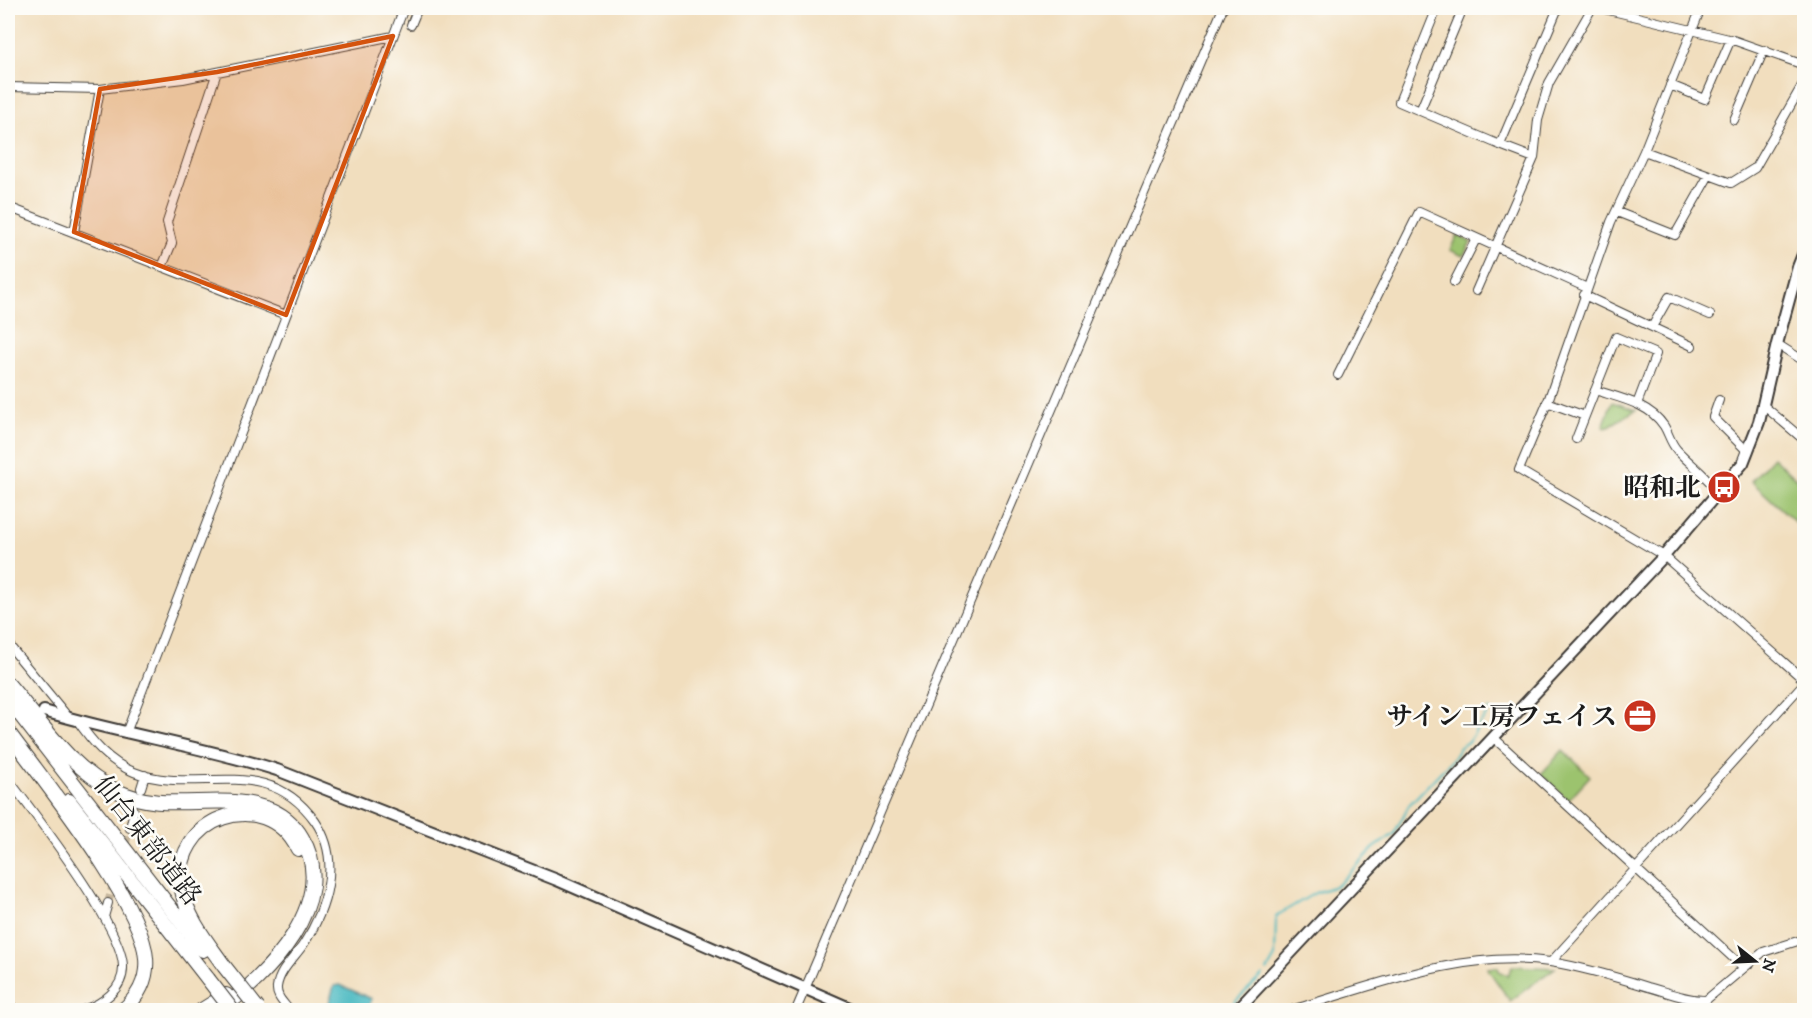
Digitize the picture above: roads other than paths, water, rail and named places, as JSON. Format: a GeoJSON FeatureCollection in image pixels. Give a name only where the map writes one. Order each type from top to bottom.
{"type":"FeatureCollection","features":[{"type":"Feature","properties":{"kind":"highway"},"geometry":{"type":"LineString","coordinates":[[8,684],[70,756],[99,781],[115,791],[157,803],[254,805],[276,812],[300,834],[313,867],[312,890],[304,914],[277,958],[249,987],[219,1011]]}},
{"type":"Feature","properties":{"kind":"highway","name":"仙台東部道路"},"geometry":{"type":"LineString","coordinates":[[8,699],[217,972],[232,1011]]}},
{"type":"Feature","properties":{"kind":"highway","name":"仙台東部道路"},"geometry":{"type":"LineString","coordinates":[[8,722],[217,972],[256,1010]]}},
{"type":"Feature","properties":{"kind":"highway"},"geometry":{"type":"LineString","coordinates":[[8,732],[100,861],[140,932],[147,969],[139,992],[123,1011]]}},
{"type":"Feature","properties":{"kind":"highway"},"geometry":{"type":"LineString","coordinates":[[202,1011],[228,993],[264,960],[292,919],[301,895],[304,869],[297,846],[290,836],[273,822],[253,815],[224,816],[205,827],[189,845],[181,867],[182,890],[217,972]]}},
{"type":"Feature","properties":{"kind":"street"},"geometry":{"type":"LineString","coordinates":[[126,733],[404,8]]}},
{"type":"Feature","properties":{"kind":"street"},"geometry":{"type":"LineString","coordinates":[[411,25],[418,8]]}},
{"type":"Feature","properties":{"kind":"street"},"geometry":{"type":"LineString","coordinates":[[796,1011],[1223,8]]}},
{"type":"Feature","properties":{"kind":"street"},"geometry":{"type":"LineString","coordinates":[[1437,8],[1399,102],[1534,158]]}},
{"type":"Feature","properties":{"kind":"street"},"geometry":{"type":"LineString","coordinates":[[1420,111],[1463,8]]}},
{"type":"Feature","properties":{"kind":"street"},"geometry":{"type":"LineString","coordinates":[[1500,145],[1558,8]]}},
{"type":"Feature","properties":{"kind":"street"},"geometry":{"type":"LineString","coordinates":[[1476,291],[1534,158],[1538,120],[1549,83],[1592,8]]}},
{"type":"Feature","properties":{"kind":"street"},"geometry":{"type":"LineString","coordinates":[[1600,8],[1731,39],[1804,65]]}},
{"type":"Feature","properties":{"kind":"street"},"geometry":{"type":"LineString","coordinates":[[1551,962],[1804,681],[1664,556],[1519,470],[1547,402],[1585,291],[1694,30],[1701,8]]}},
{"type":"Feature","properties":{"kind":"street"},"geometry":{"type":"LineString","coordinates":[[8,87],[100,89],[217,72],[393,36]]}},
{"type":"Feature","properties":{"kind":"street"},"geometry":{"type":"LineString","coordinates":[[1670,85],[1705,99],[1731,39]]}},
{"type":"Feature","properties":{"kind":"street"},"geometry":{"type":"LineString","coordinates":[[1734,120],[1764,50]]}},
{"type":"Feature","properties":{"kind":"street"},"geometry":{"type":"LineString","coordinates":[[162,267],[172,243],[167,222],[217,72]]}},
{"type":"Feature","properties":{"kind":"street"},"geometry":{"type":"LineString","coordinates":[[1644,151],[1731,183],[1755,168],[1804,82]]}},
{"type":"Feature","properties":{"kind":"street"},"geometry":{"type":"LineString","coordinates":[[74,232],[100,89]]}},
{"type":"Feature","properties":{"kind":"street"},"geometry":{"type":"LineString","coordinates":[[1617,212],[1675,235],[1708,175]]}},
{"type":"Feature","properties":{"kind":"street"},"geometry":{"type":"LineString","coordinates":[[8,207],[286,315]]}},
{"type":"Feature","properties":{"kind":"street"},"geometry":{"type":"LineString","coordinates":[[1338,375],[1419,212],[1585,291],[1692,346]]}},
{"type":"Feature","properties":{"kind":"street"},"geometry":{"type":"LineString","coordinates":[[1454,282],[1476,239]]}},
{"type":"Feature","properties":{"kind":"street"},"geometry":{"type":"LineString","coordinates":[[1238,1011],[1664,556],[1719,493],[1748,452],[1804,252]]}},
{"type":"Feature","properties":{"kind":"street"},"geometry":{"type":"LineString","coordinates":[[1652,327],[1669,297],[1710,315]]}},
{"type":"Feature","properties":{"kind":"street"},"geometry":{"type":"LineString","coordinates":[[1576,439],[1616,337],[1656,354],[1637,404]]}},
{"type":"Feature","properties":{"kind":"street"},"geometry":{"type":"LineString","coordinates":[[1777,344],[1804,361]]}},
{"type":"Feature","properties":{"kind":"street"},"geometry":{"type":"LineString","coordinates":[[1595,390],[1637,404],[1650,411],[1663,425],[1671,443],[1703,472],[1719,493]]}},
{"type":"Feature","properties":{"kind":"street"},"geometry":{"type":"LineString","coordinates":[[1719,400],[1713,417],[1748,452]]}},
{"type":"Feature","properties":{"kind":"street"},"geometry":{"type":"LineString","coordinates":[[1547,402],[1585,416]]}},
{"type":"Feature","properties":{"kind":"street"},"geometry":{"type":"LineString","coordinates":[[1763,405],[1804,440]]}},
{"type":"Feature","properties":{"kind":"street"},"geometry":{"type":"LineString","coordinates":[[8,644],[102,751],[132,771],[180,780],[248,780],[278,789],[294,799],[315,822],[327,849],[330,875],[320,914],[304,943],[284,970],[277,986],[277,994],[289,1011]]}},
{"type":"Feature","properties":{"kind":"street"},"geometry":{"type":"LineString","coordinates":[[44,711],[126,733],[237,758],[277,770],[512,862],[806,987],[854,1011]]}},
{"type":"Feature","properties":{"kind":"street"},"geometry":{"type":"LineString","coordinates":[[1494,738],[1743,967]]}},
{"type":"Feature","properties":{"kind":"street"},"geometry":{"type":"LineString","coordinates":[[141,788],[145,775]]}},
{"type":"Feature","properties":{"kind":"street"},"geometry":{"type":"LineString","coordinates":[[8,779],[43,825],[104,917],[120,949],[123,965],[122,976],[117,987],[97,1006],[83,1011]]}},
{"type":"Feature","properties":{"kind":"street"},"geometry":{"type":"LineString","coordinates":[[130,828],[134,811]]}},
{"type":"Feature","properties":{"kind":"street"},"geometry":{"type":"LineString","coordinates":[[104,917],[108,903]]}},
{"type":"Feature","properties":{"kind":"street"},"geometry":{"type":"LineString","coordinates":[[1700,1011],[1706,1000],[1763,952],[1804,939]]}},
{"type":"Feature","properties":{"kind":"street"},"geometry":{"type":"LineString","coordinates":[[1291,1011],[1446,967],[1507,960],[1551,962],[1682,997],[1706,1000]]}},
{"type":"Feature","properties":{"kind":"street"},"geometry":{"type":"LineString","coordinates":[[8,1001],[14,1011]]}},
{"type":"Feature","properties":{"kind":"water"},"geometry":{"type":"Polygon","coordinates":[[[340,985],[372,999],[367,1010],[327,1010],[334,986],[340,985]]]}},
{"type":"Feature","properties":{"kind":"waterway"},"geometry":{"type":"LineString","coordinates":[[1267,971],[1275,957],[1276,916],[1315,893],[1338,885],[1374,848],[1394,834],[1409,805],[1452,760],[1460,747],[1469,741],[1490,709]]}},
{"type":"Feature","properties":{"kind":"waterway"},"geometry":{"type":"LineString","coordinates":[[1226,1010],[1263,975]]}},
{"type":"Feature","properties":{"kind":"tunnel"},"geometry":{"type":"LineString","coordinates":[[119,867],[130,828]]}},
{"type":"Feature","properties":{"kind":"tunnel"},"geometry":{"type":"LineString","coordinates":[[108,903],[114,881]]}},
{"type":"Feature","properties":{"kind":"place","name":"昭和北"},"geometry":{"type":"Point","coordinates":[1724,487]}},
{"type":"Feature","properties":{"kind":"place","name":"サイン工房フェイス"},"geometry":{"type":"Point","coordinates":[1640,716]}}]}
